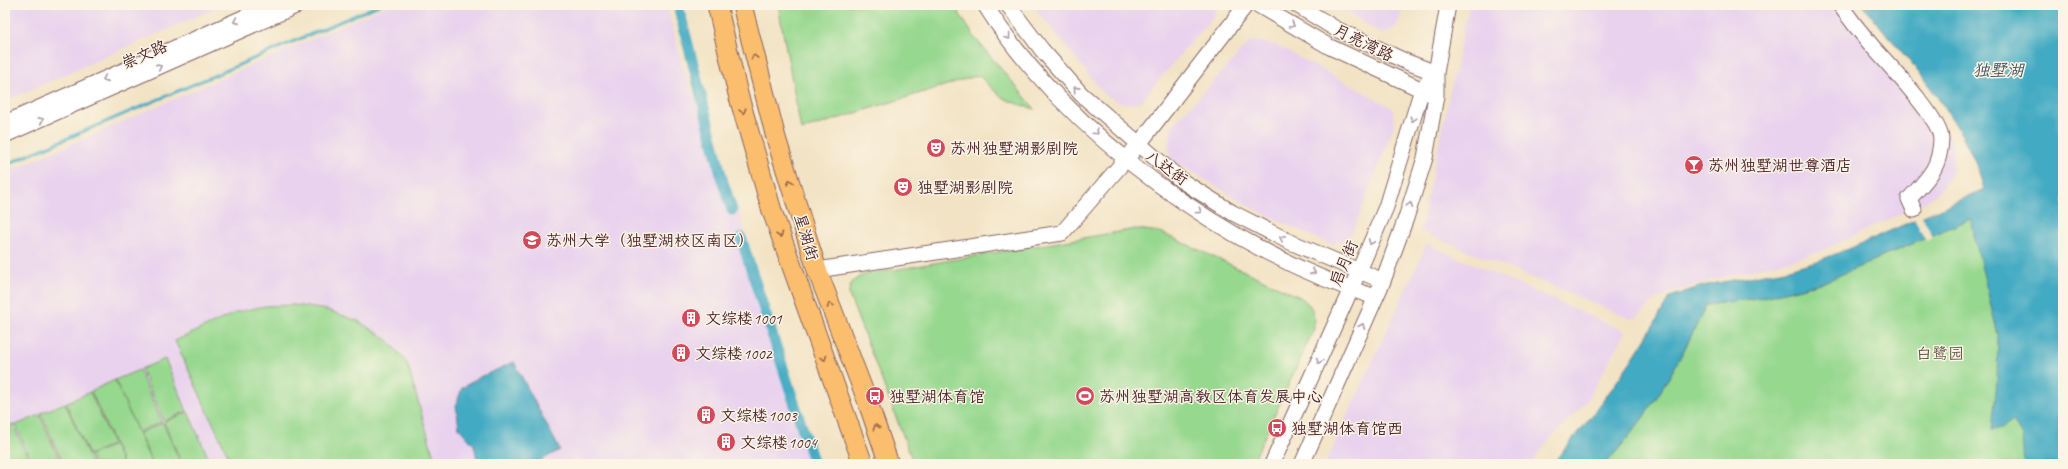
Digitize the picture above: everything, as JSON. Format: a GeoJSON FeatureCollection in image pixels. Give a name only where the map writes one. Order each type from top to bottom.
{"type":"FeatureCollection","features":[{"type":"Feature","properties":{"kind":"main road","name":"星湖街"},"geometry":{"type":"LineString","coordinates":[[717,5],[738,94],[772,212],[863,464]]}},
{"type":"Feature","properties":{"kind":"main road","name":"星湖街"},"geometry":{"type":"LineString","coordinates":[[742,5],[776,138],[817,270],[867,400],[889,464]]}},
{"type":"Feature","properties":{"kind":"street","name":"崇文路"},"geometry":{"type":"LineString","coordinates":[[5,123],[272,5]]}},
{"type":"Feature","properties":{"kind":"street","name":"崇文路"},"geometry":{"type":"LineString","coordinates":[[5,135],[298,5]]}},
{"type":"Feature","properties":{"kind":"street","name":"八达街"},"geometry":{"type":"LineString","coordinates":[[986,5],[1029,64],[1066,104],[1125,160],[1223,228],[1279,257],[1352,289],[1375,297]]}},
{"type":"Feature","properties":{"kind":"street","name":"八达街"},"geometry":{"type":"LineString","coordinates":[[1008,5],[1042,50],[1081,94],[1182,181],[1233,213],[1288,241],[1383,281]]}},
{"type":"Feature","properties":{"kind":"street"},"geometry":{"type":"LineString","coordinates":[[817,270],[1062,233],[1139,144],[1246,5]]}},
{"type":"Feature","properties":{"kind":"street","name":"月亮湾路"},"geometry":{"type":"LineString","coordinates":[[1258,5],[1330,46],[1436,96]]}},
{"type":"Feature","properties":{"kind":"street","name":"月亮湾路"},"geometry":{"type":"LineString","coordinates":[[1297,5],[1336,30],[1407,62],[1436,73]]}},
{"type":"Feature","properties":{"kind":"street","name":"启月街"},"geometry":{"type":"LineString","coordinates":[[1302,464],[1383,281],[1425,158],[1436,96],[1436,73],[1448,5]]}},
{"type":"Feature","properties":{"kind":"street"},"geometry":{"type":"LineString","coordinates":[[1840,5],[1871,45],[1925,106],[1941,137],[1938,161],[1934,172],[1909,199],[1914,210]]}},
{"type":"Feature","properties":{"kind":"street","name":"启月街"},"geometry":{"type":"LineString","coordinates":[[1272,464],[1360,272],[1386,207],[1422,90],[1436,73]]}},
{"type":"Feature","properties":{"kind":"shaded area"},"geometry":{"type":"Polygon","coordinates":[[[5,5],[223,5],[5,101],[5,5]]]}},
{"type":"Feature","properties":{"kind":"shaded area","name":"苏州大学（独墅湖校区南区）"},"geometry":{"type":"Polygon","coordinates":[[[389,5],[667,5],[682,66],[738,209],[813,464],[5,464],[5,173],[389,5]]]}},
{"type":"Feature","properties":{"kind":"shaded area"},"geometry":{"type":"Polygon","coordinates":[[[1033,5],[1216,5],[1216,7],[1215,14],[1141,101],[1131,104],[1119,102],[1104,94],[1033,5]]]}},
{"type":"Feature","properties":{"kind":"shaded area"},"geometry":{"type":"Polygon","coordinates":[[[1337,5],[1405,5],[1396,28],[1381,34],[1337,5]]]}},
{"type":"Feature","properties":{"kind":"shaded area","name":"苏州独墅湖世尊酒店"},"geometry":{"type":"Polygon","coordinates":[[[1469,5],[1853,5],[1932,107],[1954,146],[1953,170],[1939,192],[1924,203],[1819,252],[1698,284],[1668,294],[1652,303],[1638,317],[1631,319],[1420,231],[1469,5]]]}},
{"type":"Feature","properties":{"kind":"shaded area"},"geometry":{"type":"Polygon","coordinates":[[[1257,41],[1278,46],[1393,108],[1394,126],[1353,232],[1342,241],[1334,244],[1327,243],[1252,208],[1171,159],[1168,145],[1173,125],[1250,42],[1257,41]]]}},
{"type":"Feature","properties":{"kind":"shaded area"},"geometry":{"type":"Polygon","coordinates":[[[1427,244],[1626,332],[1586,402],[1549,440],[1531,464],[1325,464],[1427,244]]]}},
{"type":"Feature","properties":{"kind":"green space"},"geometry":{"type":"Polygon","coordinates":[[[778,5],[954,5],[975,38],[1035,109],[1017,104],[1004,98],[992,89],[979,75],[801,130],[778,5]]]}},
{"type":"Feature","properties":{"kind":"green space","name":"白鹭园"},"geometry":{"type":"Polygon","coordinates":[[[1970,219],[2063,464],[1605,464],[1622,445],[1650,408],[1685,349],[1706,305],[1764,297],[1824,282],[1970,219]]]}},
{"type":"Feature","properties":{"kind":"green space","name":"苏州独墅湖高教区体育发展中心"},"geometry":{"type":"Polygon","coordinates":[[[1136,229],[1160,232],[1300,297],[1311,307],[1314,318],[1314,329],[1252,464],[914,464],[849,295],[852,282],[863,275],[1136,229]]]}},
{"type":"Feature","properties":{"kind":"green space"},"geometry":{"type":"Polygon","coordinates":[[[294,305],[327,310],[358,321],[388,340],[407,363],[436,464],[232,464],[175,341],[237,312],[265,306],[294,305]]]}},
{"type":"Feature","properties":{"kind":"green space"},"geometry":{"type":"Polygon","coordinates":[[[165,359],[187,411],[164,421],[141,369],[165,359]]]}},
{"type":"Feature","properties":{"kind":"green space"},"geometry":{"type":"Polygon","coordinates":[[[139,370],[162,422],[138,432],[115,380],[139,370]]]}},
{"type":"Feature","properties":{"kind":"green space"},"geometry":{"type":"Polygon","coordinates":[[[115,380],[152,464],[123,464],[91,391],[115,380]]]}},
{"type":"Feature","properties":{"kind":"green space"},"geometry":{"type":"Polygon","coordinates":[[[90,392],[113,444],[89,455],[66,403],[90,392]]]}},
{"type":"Feature","properties":{"kind":"green space"},"geometry":{"type":"Polygon","coordinates":[[[65,403],[92,464],[63,464],[41,413],[65,403]]]}},
{"type":"Feature","properties":{"kind":"green space"},"geometry":{"type":"Polygon","coordinates":[[[188,412],[211,464],[182,464],[164,422],[188,412]]]}},
{"type":"Feature","properties":{"kind":"green space"},"geometry":{"type":"Polygon","coordinates":[[[40,415],[61,464],[33,464],[16,425],[40,415]]]}},
{"type":"Feature","properties":{"kind":"green space"},"geometry":{"type":"Polygon","coordinates":[[[163,423],[181,464],[153,464],[139,433],[163,423]]]}},
{"type":"Feature","properties":{"kind":"green space"},"geometry":{"type":"Polygon","coordinates":[[[13,424],[31,464],[5,464],[5,428],[13,424]]]}},
{"type":"Feature","properties":{"kind":"green space"},"geometry":{"type":"Polygon","coordinates":[[[114,445],[122,464],[94,464],[90,455],[114,445]]]}},
{"type":"Feature","properties":{"kind":"water","name":"独墅湖"},"geometry":{"type":"Polygon","coordinates":[[[1862,5],[2063,5],[2063,464],[2024,464],[2022,436],[2013,420],[2002,428],[1992,429],[1997,381],[1998,335],[1970,219],[1824,282],[1764,297],[1706,305],[1685,349],[1650,408],[1622,445],[1605,464],[1552,464],[1616,384],[1670,297],[1702,286],[1785,270],[1820,260],[1856,246],[1984,189],[1976,164],[1950,115],[1933,91],[1862,5]]]}},
{"type":"Feature","properties":{"kind":"water"},"geometry":{"type":"Polygon","coordinates":[[[514,362],[560,450],[534,464],[478,464],[474,445],[459,428],[456,405],[462,388],[478,378],[514,362]]]}},
{"type":"Feature","properties":{"kind":"pier"},"geometry":{"type":"Polygon","coordinates":[[[1921,214],[1933,237],[1926,241],[1914,218],[1921,214]]]}},
{"type":"Feature","properties":{"kind":"waterway"},"geometry":{"type":"LineString","coordinates":[[5,165],[379,5]]}},
{"type":"Feature","properties":{"kind":"waterway"},"geometry":{"type":"LineString","coordinates":[[678,5],[723,182],[732,210]]}},
{"type":"Feature","properties":{"kind":"waterway"},"geometry":{"type":"LineString","coordinates":[[741,238],[814,464]]}},
{"type":"Feature","properties":{"kind":"place","name":"苏州独墅湖影剧院"},"geometry":{"type":"Point","coordinates":[936,148]}},
{"type":"Feature","properties":{"kind":"place","name":"苏州独墅湖世尊酒店"},"geometry":{"type":"Point","coordinates":[1694,165]}},
{"type":"Feature","properties":{"kind":"place","name":"独墅湖影剧院"},"geometry":{"type":"Point","coordinates":[903,187]}},
{"type":"Feature","properties":{"kind":"place","name":"苏州大学（独墅湖校区南区）"},"geometry":{"type":"Point","coordinates":[532,240]}},
{"type":"Feature","properties":{"kind":"place","name":"文综楼1001"},"geometry":{"type":"Point","coordinates":[691,318]}},
{"type":"Feature","properties":{"kind":"place","name":"文综楼1002"},"geometry":{"type":"Point","coordinates":[681,353]}},
{"type":"Feature","properties":{"kind":"place","name":"独墅湖体育馆"},"geometry":{"type":"Point","coordinates":[875,396]}},
{"type":"Feature","properties":{"kind":"place","name":"苏州独墅湖高教区体育发展中心"},"geometry":{"type":"Point","coordinates":[1085,396]}},
{"type":"Feature","properties":{"kind":"place","name":"文综楼1003"},"geometry":{"type":"Point","coordinates":[706,415]}},
{"type":"Feature","properties":{"kind":"place","name":"独墅湖体育馆西"},"geometry":{"type":"Point","coordinates":[1277,428]}},
{"type":"Feature","properties":{"kind":"place","name":"文综楼1004"},"geometry":{"type":"Point","coordinates":[726,442]}}]}
